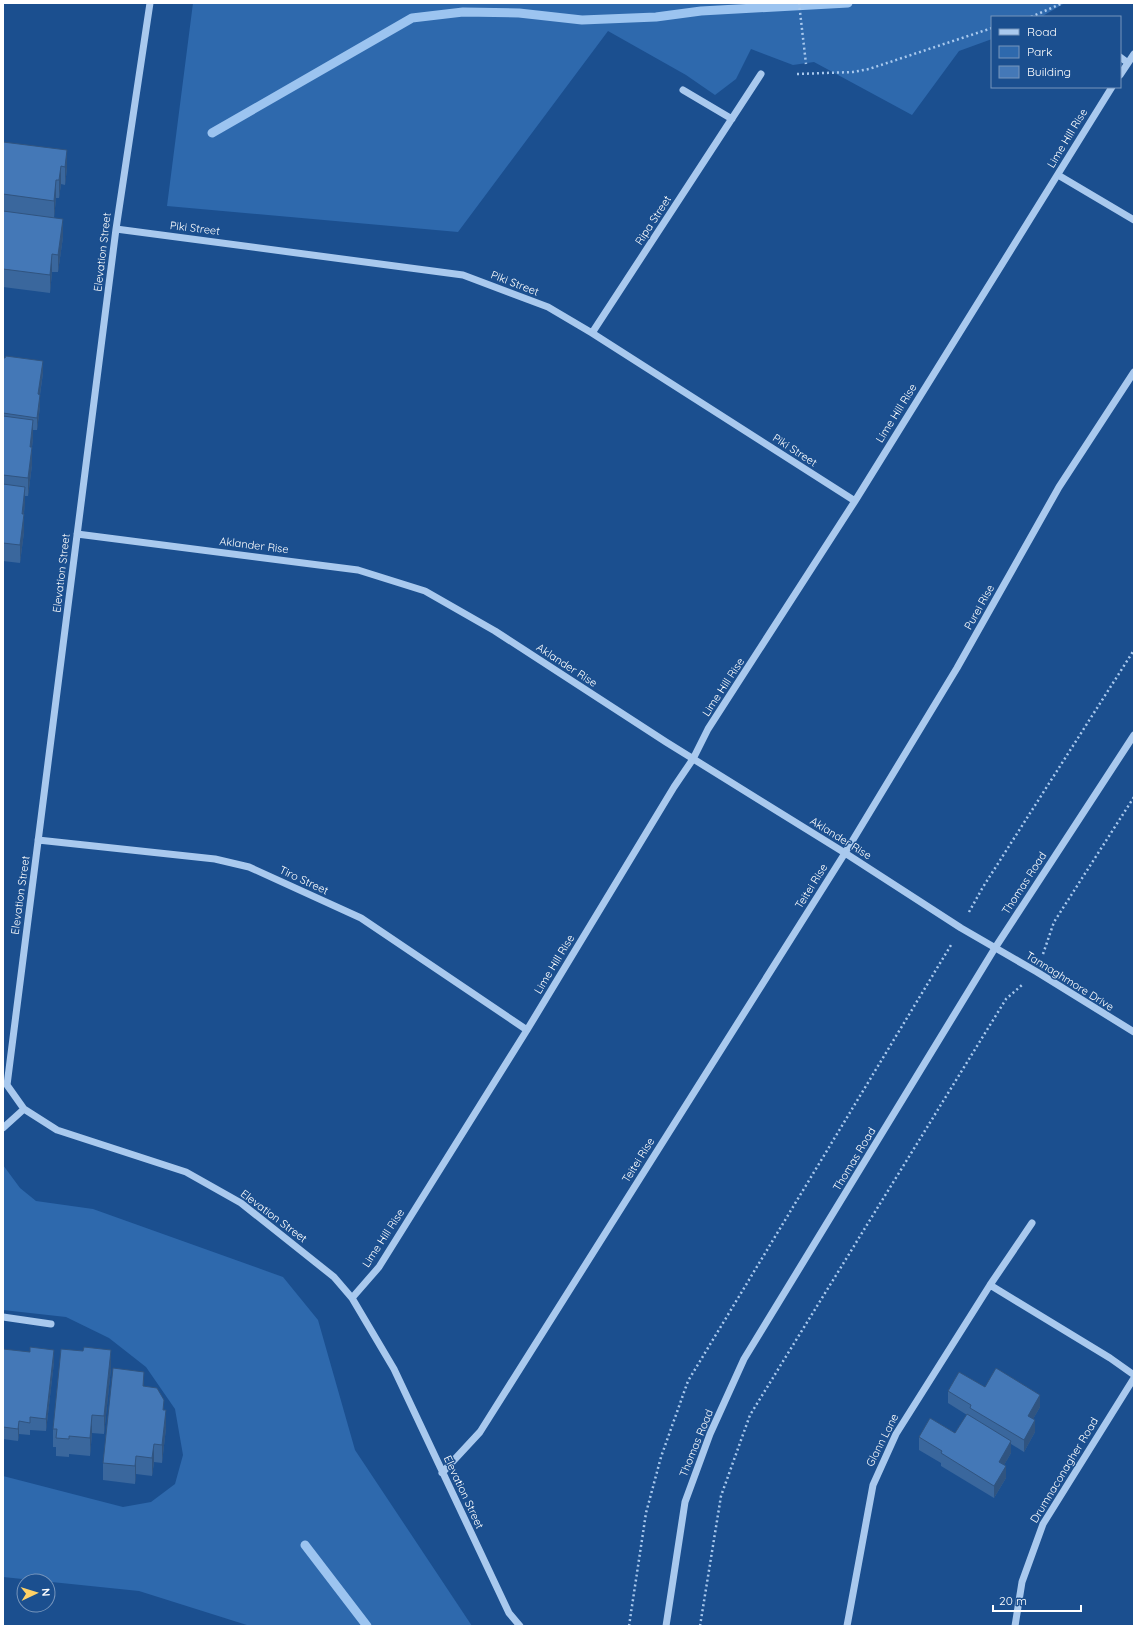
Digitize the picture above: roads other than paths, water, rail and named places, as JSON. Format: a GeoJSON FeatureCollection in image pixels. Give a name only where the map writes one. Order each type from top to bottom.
{"type":"FeatureCollection","features":[{"type":"Feature","properties":{"kind":"street","name":"Elevation Street"},"geometry":{"type":"LineString","coordinates":[[150,3],[116,229],[7,1085],[24,1109],[57,1130],[186,1172],[241,1203],[334,1277],[352,1298],[394,1369],[509,1613],[520,1626]]}},
{"type":"Feature","properties":{"kind":"street"},"geometry":{"type":"LineString","coordinates":[[1121,73],[1134,54]]}},
{"type":"Feature","properties":{"kind":"street"},"geometry":{"type":"LineString","coordinates":[[1121,58],[1128,62]]}},
{"type":"Feature","properties":{"kind":"street","name":"Ripa Street"},"geometry":{"type":"LineString","coordinates":[[592,333],[761,74]]}},
{"type":"Feature","properties":{"kind":"street","name":"Lime Hill Rise"},"geometry":{"type":"LineString","coordinates":[[352,1298],[379,1268],[527,1030],[674,787],[693,759],[708,729],[855,501],[1111,88]]}},
{"type":"Feature","properties":{"kind":"street"},"geometry":{"type":"LineString","coordinates":[[683,90],[732,119]]}},
{"type":"Feature","properties":{"kind":"street"},"geometry":{"type":"LineString","coordinates":[[1058,175],[1134,220]]}},
{"type":"Feature","properties":{"kind":"street","name":"Piki Street"},"geometry":{"type":"LineString","coordinates":[[116,229],[464,275],[548,307],[592,333],[855,501]]}},
{"type":"Feature","properties":{"kind":"street","name":"Purei Rise"},"geometry":{"type":"LineString","coordinates":[[845,853],[957,668],[1059,487],[1134,372]]}},
{"type":"Feature","properties":{"kind":"street","name":"Aklander Rise"},"geometry":{"type":"LineString","coordinates":[[77,534],[358,570],[425,591],[495,631],[693,759],[995,948]]}},
{"type":"Feature","properties":{"kind":"street","name":"Thomas Road"},"geometry":{"type":"LineString","coordinates":[[666,1626],[685,1502],[710,1434],[744,1360],[995,948],[1134,735]]}},
{"type":"Feature","properties":{"kind":"street","name":"Tiro Street"},"geometry":{"type":"LineString","coordinates":[[38,840],[215,859],[249,867],[362,918],[527,1030]]}},
{"type":"Feature","properties":{"kind":"street","name":"Teitei Rise"},"geometry":{"type":"LineString","coordinates":[[442,1473],[480,1432],[845,853]]}},
{"type":"Feature","properties":{"kind":"street","name":"Tannaghmore Drive"},"geometry":{"type":"LineString","coordinates":[[995,948],[1134,1032]]}},
{"type":"Feature","properties":{"kind":"street"},"geometry":{"type":"LineString","coordinates":[[3,1128],[24,1109]]}},
{"type":"Feature","properties":{"kind":"street","name":"Glann Lane"},"geometry":{"type":"LineString","coordinates":[[846,1626],[873,1485],[896,1434],[990,1285],[1032,1223]]}},
{"type":"Feature","properties":{"kind":"street"},"geometry":{"type":"LineString","coordinates":[[990,1285],[1110,1358],[1134,1375]]}},
{"type":"Feature","properties":{"kind":"street"},"geometry":{"type":"LineString","coordinates":[[3,1317],[50,1324]]}},
{"type":"Feature","properties":{"kind":"street","name":"Drumnaconagher Road"},"geometry":{"type":"LineString","coordinates":[[1016,1626],[1022,1582],[1043,1524],[1134,1378]]}},
{"type":"Feature","properties":{"kind":"waterway"},"geometry":{"type":"LineString","coordinates":[[212,133],[412,18],[463,12],[519,13],[582,20],[656,17],[701,11],[848,3]]}},
{"type":"Feature","properties":{"kind":"waterway"},"geometry":{"type":"LineString","coordinates":[[305,1545],[367,1626]]}}]}
